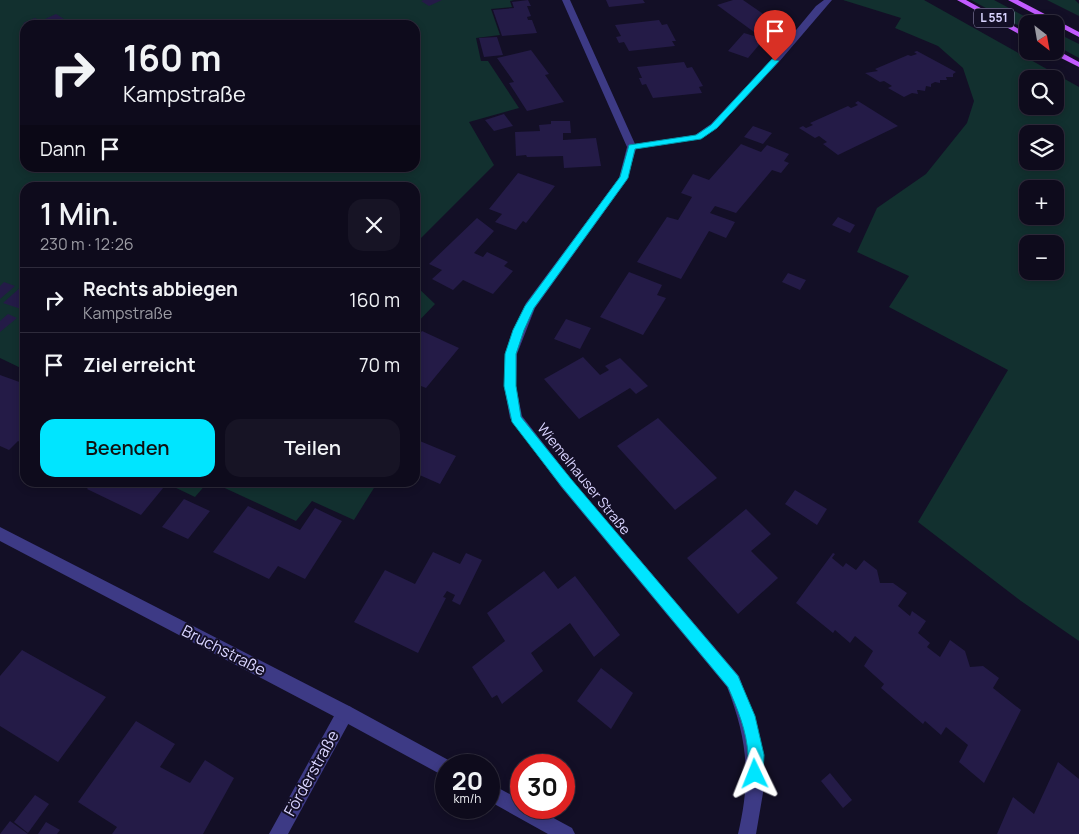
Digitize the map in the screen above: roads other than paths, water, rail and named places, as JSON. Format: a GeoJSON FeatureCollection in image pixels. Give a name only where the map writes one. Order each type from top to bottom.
{"type":"FeatureCollection","features":[{"type":"Feature","properties":{"kind":"main road","name":"L 551"},"geometry":{"type":"LineString","coordinates":[[961,0],[1019,32]]}},
{"type":"Feature","properties":{"kind":"main road","name":"L 551"},"geometry":{"type":"LineString","coordinates":[[1012,0],[1079,35]]}},
{"type":"Feature","properties":{"kind":"main road"},"geometry":{"type":"LineString","coordinates":[[1064,57],[1079,65]]}},
{"type":"Feature","properties":{"kind":"street"},"geometry":{"type":"LineString","coordinates":[[566,0],[632,147],[698,137],[714,126],[775,61],[819,8],[828,0]]}},
{"type":"Feature","properties":{"kind":"street","name":"Wiemelhauser Straße"},"geometry":{"type":"LineString","coordinates":[[632,147],[624,178],[530,306],[518,330],[511,354],[510,386],[516,418],[566,483],[733,682],[748,716],[756,755],[754,810],[747,834]]}},
{"type":"Feature","properties":{"kind":"street","name":"Bruchstraße"},"geometry":{"type":"LineString","coordinates":[[0,534],[345,713],[435,762]]}},
{"type":"Feature","properties":{"kind":"street","name":"Förderstraße"},"geometry":{"type":"LineString","coordinates":[[278,834],[345,713]]}},
{"type":"Feature","properties":{"kind":"street"},"geometry":{"type":"LineString","coordinates":[[500,798],[566,834]]}}]}
